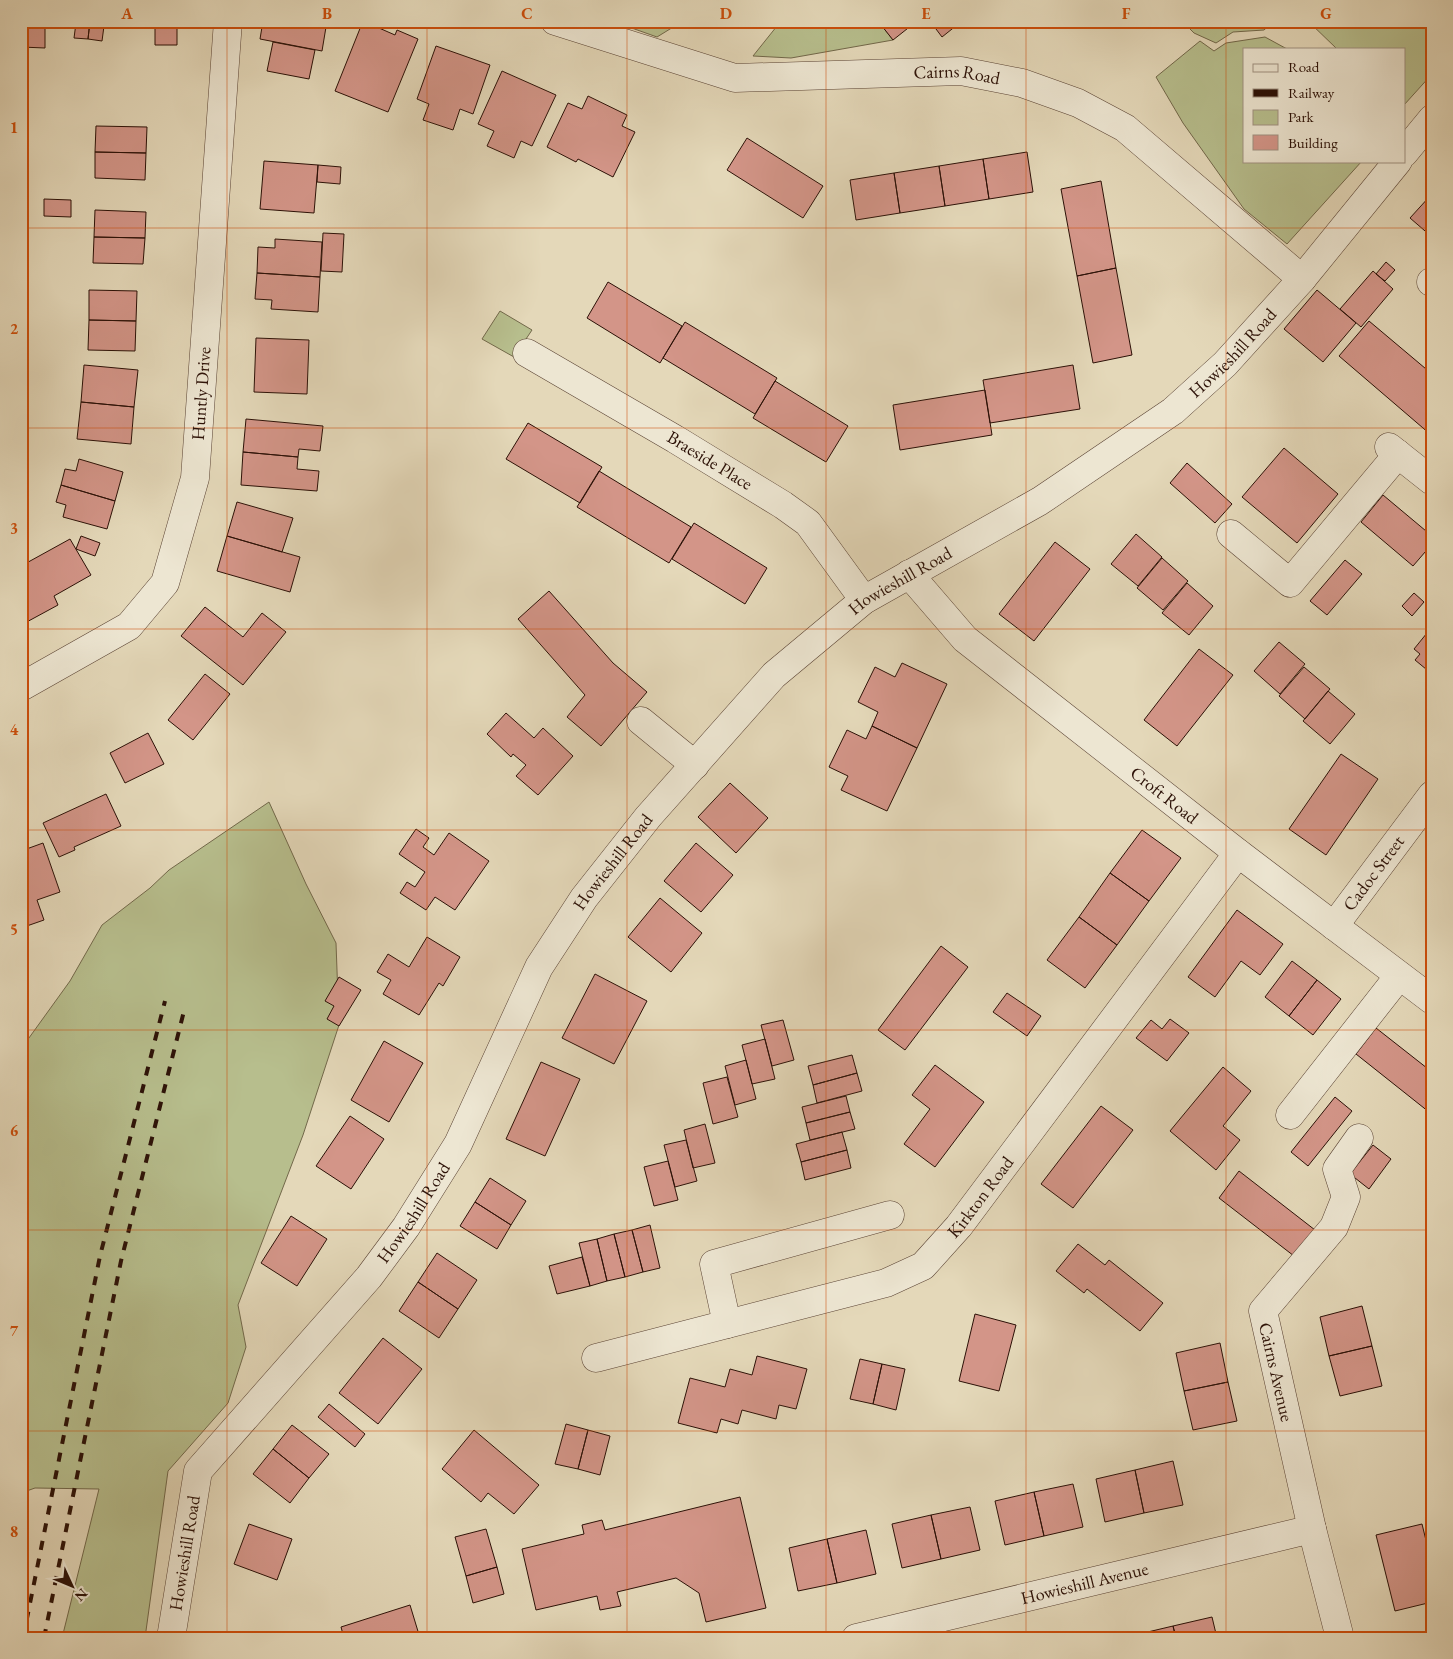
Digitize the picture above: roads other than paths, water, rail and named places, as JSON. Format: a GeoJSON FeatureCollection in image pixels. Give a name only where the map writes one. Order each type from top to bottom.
{"type":"FeatureCollection","features":[{"type":"Feature","properties":{"kind":"street","name":"Huntly Drive"},"geometry":{"type":"LineString","coordinates":[[21,687],[129,626],[166,582],[195,478],[228,21]]}},
{"type":"Feature","properties":{"kind":"street","name":"Cairns Road"},"geometry":{"type":"LineString","coordinates":[[555,21],[735,78],[961,72],[1022,83],[1078,103],[1125,128],[1302,279]]}},
{"type":"Feature","properties":{"kind":"street"},"geometry":{"type":"LineString","coordinates":[[1406,151],[1432,119]]}},
{"type":"Feature","properties":{"kind":"street","name":"Howieshill Road"},"geometry":{"type":"LineString","coordinates":[[171,1638],[198,1471],[369,1277],[406,1227],[458,1144],[539,967],[584,898],[648,817],[774,675],[864,600],[1040,501],[1173,411],[1224,364],[1302,279],[1397,162]]}},
{"type":"Feature","properties":{"kind":"street","name":"Braeside Place"},"geometry":{"type":"LineString","coordinates":[[527,353],[692,449],[783,505],[808,523],[864,600]]}},
{"type":"Feature","properties":{"kind":"street"},"geometry":{"type":"LineString","coordinates":[[1231,534],[1290,583],[1394,451],[1431,479]]}},
{"type":"Feature","properties":{"kind":"street","name":"Croft Road"},"geometry":{"type":"LineString","coordinates":[[909,574],[965,639],[1238,853],[1432,1000]]}},
{"type":"Feature","properties":{"kind":"street"},"geometry":{"type":"LineString","coordinates":[[641,720],[695,765]]}},
{"type":"Feature","properties":{"kind":"street","name":"Cadoc Street"},"geometry":{"type":"LineString","coordinates":[[1334,926],[1432,796]]}},
{"type":"Feature","properties":{"kind":"street","name":"Kirkton Road"},"geometry":{"type":"LineString","coordinates":[[596,1358],[886,1283],[922,1266],[959,1226],[1238,853]]}},
{"type":"Feature","properties":{"kind":"street"},"geometry":{"type":"LineString","coordinates":[[1290,1115],[1398,976]]}},
{"type":"Feature","properties":{"kind":"street","name":"Cairns Avenue"},"geometry":{"type":"LineString","coordinates":[[1340,1638],[1312,1530],[1263,1311],[1334,1227],[1346,1197],[1337,1169],[1359,1138]]}},
{"type":"Feature","properties":{"kind":"street"},"geometry":{"type":"LineString","coordinates":[[727,1324],[714,1264],[890,1215]]}},
{"type":"Feature","properties":{"kind":"street","name":"Howieshill Avenue"},"geometry":{"type":"LineString","coordinates":[[856,1638],[894,1633],[1312,1530]]}},
{"type":"Feature","properties":{"kind":"railway"},"geometry":{"type":"LineString","coordinates":[[23,1638],[100,1256],[165,1001]]}},
{"type":"Feature","properties":{"kind":"railway"},"geometry":{"type":"LineString","coordinates":[[44,1638],[121,1261],[185,1007]]}}]}
